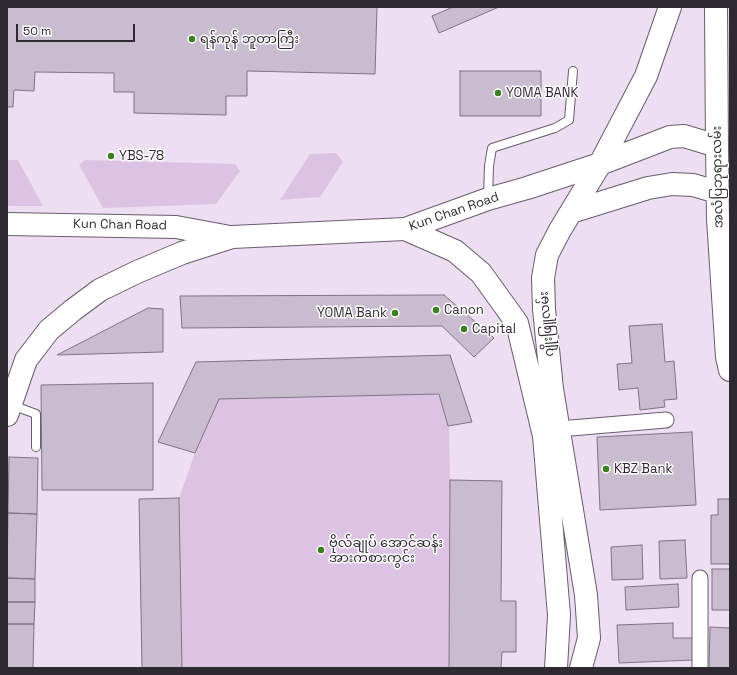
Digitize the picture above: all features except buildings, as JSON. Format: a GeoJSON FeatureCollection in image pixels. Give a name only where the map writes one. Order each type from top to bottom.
{"type":"FeatureCollection","features":[{"type":"Feature","properties":{"kind":"main road","name":"ဂျိုးဖြူလမ်း"},"geometry":{"type":"LineString","coordinates":[[581,668],[589,638],[586,595],[552,389],[544,309],[543,278],[547,255],[560,230],[600,164],[646,76],[670,7]]}},
{"type":"Feature","properties":{"kind":"main road","name":"အလံပြဘုရားလမ်း"},"geometry":{"type":"LineString","coordinates":[[716,7],[721,154],[717,192],[718,219],[726,341],[730,370]]}},
{"type":"Feature","properties":{"kind":"main road","name":"Kun Chan Road"},"geometry":{"type":"LineString","coordinates":[[7,224],[176,227],[232,237],[405,229],[488,200],[600,164],[670,137],[684,136],[721,154]]}},
{"type":"Feature","properties":{"kind":"main road"},"geometry":{"type":"LineString","coordinates":[[571,212],[648,188],[672,184],[693,185],[717,192]]}},
{"type":"Feature","properties":{"kind":"main road"},"geometry":{"type":"LineString","coordinates":[[405,229],[455,251],[481,273],[518,323],[544,436],[559,615],[556,668]]}},
{"type":"Feature","properties":{"kind":"main road","name":"Kun Chan Road"},"geometry":{"type":"LineString","coordinates":[[8,410],[14,377],[49,330],[73,310],[100,290],[150,266],[182,253],[232,237]]}},
{"type":"Feature","properties":{"kind":"street"},"geometry":{"type":"LineString","coordinates":[[559,428],[666,420]]}},
{"type":"Feature","properties":{"kind":"street"},"geometry":{"type":"LineString","coordinates":[[700,578],[700,668]]}},
{"type":"Feature","properties":{"kind":"lane"},"geometry":{"type":"LineString","coordinates":[[488,200],[489,166],[492,148],[554,128],[570,120],[573,71]]}},
{"type":"Feature","properties":{"kind":"lane"},"geometry":{"type":"LineString","coordinates":[[8,410],[36,414],[36,447]]}},
{"type":"Feature","properties":{"kind":"shaded area"},"geometry":{"type":"Polygon","coordinates":[[[336,153],[343,162],[320,197],[280,200],[310,154],[336,153]]]}},
{"type":"Feature","properties":{"kind":"shaded area"},"geometry":{"type":"Polygon","coordinates":[[[7,160],[18,160],[43,206],[9,206],[7,203],[7,160]]]}},
{"type":"Feature","properties":{"kind":"shaded area"},"geometry":{"type":"Polygon","coordinates":[[[85,160],[235,164],[240,171],[216,204],[103,208],[79,165],[85,160]]]}},
{"type":"Feature","properties":{"kind":"shaded area","name":"ဗိုလ်ချုပ် အောင်ဆန်း အားကစားကွင်း"},"geometry":{"type":"Polygon","coordinates":[[[450,355],[472,422],[449,426],[450,480],[502,481],[501,601],[516,601],[516,652],[502,652],[501,668],[142,668],[139,499],[179,498],[195,453],[158,442],[196,362],[450,355]]]}},
{"type":"Feature","properties":{"kind":"place","name":"ရန်ကုန် ဘူတာကြီး"},"geometry":{"type":"Point","coordinates":[192,39]}},
{"type":"Feature","properties":{"kind":"place","name":"YOMA BANK"},"geometry":{"type":"Point","coordinates":[498,93]}},
{"type":"Feature","properties":{"kind":"place","name":"YBS-78"},"geometry":{"type":"Point","coordinates":[111,156]}},
{"type":"Feature","properties":{"kind":"place","name":"Canon"},"geometry":{"type":"Point","coordinates":[436,310]}},
{"type":"Feature","properties":{"kind":"place","name":"YOMA Bank"},"geometry":{"type":"Point","coordinates":[395,313]}},
{"type":"Feature","properties":{"kind":"place","name":"Capital"},"geometry":{"type":"Point","coordinates":[464,329]}},
{"type":"Feature","properties":{"kind":"place","name":"KBZ Bank"},"geometry":{"type":"Point","coordinates":[606,469]}},
{"type":"Feature","properties":{"kind":"place","name":"ဗိုလ်ချုပ် အောင်ဆန်း အားကစားကွင်း"},"geometry":{"type":"Point","coordinates":[321,550]}}]}
